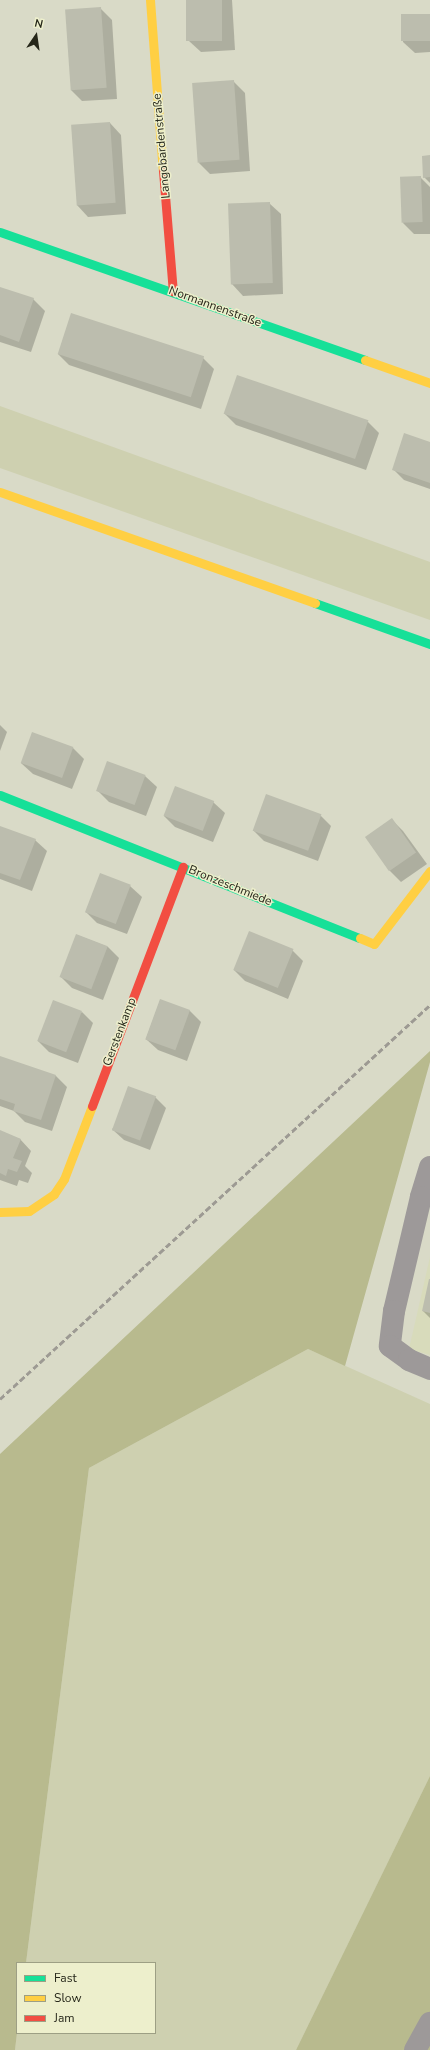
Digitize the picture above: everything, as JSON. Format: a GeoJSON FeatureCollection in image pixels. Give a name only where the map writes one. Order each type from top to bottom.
{"type":"FeatureCollection","features":[{"type":"Feature","properties":{"kind":"street","name":"Langobardenstraße"},"geometry":{"type":"LineString","coordinates":[[150,0],[173,292]]}},
{"type":"Feature","properties":{"kind":"street","name":"Normannenstraße"},"geometry":{"type":"LineString","coordinates":[[0,232],[430,383]]}},
{"type":"Feature","properties":{"kind":"street"},"geometry":{"type":"LineString","coordinates":[[0,492],[430,644]]}},
{"type":"Feature","properties":{"kind":"street","name":"Bronzeschmiede"},"geometry":{"type":"LineString","coordinates":[[0,795],[374,944],[430,872]]}},
{"type":"Feature","properties":{"kind":"street","name":"Gerstenkamp"},"geometry":{"type":"LineString","coordinates":[[0,1212],[29,1211],[54,1194],[64,1179],[183,867]]}},
{"type":"Feature","properties":{"kind":"street"},"geometry":{"type":"LineString","coordinates":[[430,1167],[421,1197],[394,1311],[390,1346],[409,1360],[430,1369]]}},
{"type":"Feature","properties":{"kind":"street"},"geometry":{"type":"LineString","coordinates":[[415,2050],[430,2023]]}},
{"type":"Feature","properties":{"kind":"shaded area"},"geometry":{"type":"Polygon","coordinates":[[[0,406],[430,562],[430,620],[0,468],[0,406]]]}},
{"type":"Feature","properties":{"kind":"shaded area"},"geometry":{"type":"Polygon","coordinates":[[[430,1051],[430,1062],[345,1366],[308,1349],[89,1468],[26,1962],[16,1962],[17,2034],[15,2050],[0,2050],[0,1454],[430,1051]]]}},
{"type":"Feature","properties":{"kind":"shaded area"},"geometry":{"type":"Polygon","coordinates":[[[430,1257],[430,1355],[409,1349],[430,1257]]]}},
{"type":"Feature","properties":{"kind":"shaded area"},"geometry":{"type":"Polygon","coordinates":[[[308,1349],[430,1404],[430,1776],[296,2050],[15,2050],[17,2034],[156,2034],[156,1962],[26,1962],[89,1468],[308,1349]]]}},
{"type":"Feature","properties":{"kind":"shaded area"},"geometry":{"type":"Polygon","coordinates":[[[430,1776],[430,2050],[296,2050],[430,1776]]]}},
{"type":"Feature","properties":{"kind":"building"},"geometry":{"type":"Polygon","coordinates":[[[186,0],[222,0],[222,41],[186,41],[186,0]]]}},
{"type":"Feature","properties":{"kind":"building"},"geometry":{"type":"Polygon","coordinates":[[[101,7],[107,88],[71,90],[65,10],[101,7]]]}},
{"type":"Feature","properties":{"kind":"building"},"geometry":{"type":"Polygon","coordinates":[[[401,14],[430,14],[430,41],[401,41],[401,14]]]}},
{"type":"Feature","properties":{"kind":"building"},"geometry":{"type":"Polygon","coordinates":[[[234,80],[240,160],[198,163],[192,83],[234,80]]]}},
{"type":"Feature","properties":{"kind":"building"},"geometry":{"type":"Polygon","coordinates":[[[110,122],[116,203],[77,206],[71,125],[110,122]]]}},
{"type":"Feature","properties":{"kind":"building"},"geometry":{"type":"Polygon","coordinates":[[[430,155],[430,177],[423,178],[422,156],[430,155]]]}},
{"type":"Feature","properties":{"kind":"building"},"geometry":{"type":"Polygon","coordinates":[[[421,176],[423,222],[402,223],[400,177],[421,176]]]}},
{"type":"Feature","properties":{"kind":"building"},"geometry":{"type":"Polygon","coordinates":[[[270,202],[273,283],[231,284],[228,203],[270,202]]]}},
{"type":"Feature","properties":{"kind":"building"},"geometry":{"type":"Polygon","coordinates":[[[0,287],[34,298],[19,342],[0,335],[0,287]]]}},
{"type":"Feature","properties":{"kind":"building"},"geometry":{"type":"Polygon","coordinates":[[[71,313],[204,356],[191,397],[58,354],[71,313]]]}},
{"type":"Feature","properties":{"kind":"building"},"geometry":{"type":"Polygon","coordinates":[[[237,375],[368,420],[355,459],[224,414],[237,375]]]}},
{"type":"Feature","properties":{"kind":"building"},"geometry":{"type":"Polygon","coordinates":[[[404,433],[430,442],[430,483],[392,470],[404,433]]]}},
{"type":"Feature","properties":{"kind":"building"},"geometry":{"type":"Polygon","coordinates":[[[32,732],[73,747],[62,778],[21,763],[32,732]]]}},
{"type":"Feature","properties":{"kind":"building"},"geometry":{"type":"Polygon","coordinates":[[[107,761],[146,775],[135,805],[96,791],[107,761]]]}},
{"type":"Feature","properties":{"kind":"building"},"geometry":{"type":"Polygon","coordinates":[[[175,786],[214,801],[203,831],[164,816],[175,786]]]}},
{"type":"Feature","properties":{"kind":"building"},"geometry":{"type":"Polygon","coordinates":[[[266,794],[321,814],[308,851],[253,831],[266,794]]]}},
{"type":"Feature","properties":{"kind":"building"},"geometry":{"type":"Polygon","coordinates":[[[392,818],[416,852],[389,871],[365,837],[392,818]]]}},
{"type":"Feature","properties":{"kind":"building"},"geometry":{"type":"Polygon","coordinates":[[[0,826],[36,839],[20,880],[0,873],[0,826]]]}},
{"type":"Feature","properties":{"kind":"building"},"geometry":{"type":"Polygon","coordinates":[[[100,873],[131,885],[116,924],[85,912],[100,873]]]}},
{"type":"Feature","properties":{"kind":"building"},"geometry":{"type":"Polygon","coordinates":[[[249,931],[294,949],[278,988],[233,970],[249,931]]]}},
{"type":"Feature","properties":{"kind":"building"},"geometry":{"type":"Polygon","coordinates":[[[76,934],[108,946],[91,989],[60,977],[76,934]]]}},
{"type":"Feature","properties":{"kind":"building"},"geometry":{"type":"Polygon","coordinates":[[[160,999],[190,1010],[175,1050],[145,1039],[160,999]]]}},
{"type":"Feature","properties":{"kind":"building"},"geometry":{"type":"Polygon","coordinates":[[[53,1000],[82,1011],[66,1052],[37,1041],[53,1000]]]}},
{"type":"Feature","properties":{"kind":"building"},"geometry":{"type":"Polygon","coordinates":[[[0,1056],[56,1075],[41,1120],[13,1111],[15,1104],[0,1099],[0,1056]]]}},
{"type":"Feature","properties":{"kind":"building"},"geometry":{"type":"Polygon","coordinates":[[[128,1086],[156,1096],[140,1140],[112,1130],[128,1086]]]}},
{"type":"Feature","properties":{"kind":"building"},"geometry":{"type":"Polygon","coordinates":[[[0,1130],[21,1139],[13,1158],[22,1161],[17,1172],[8,1169],[6,1176],[0,1173],[0,1130]]]}},
{"type":"Feature","properties":{"kind":"building"},"geometry":{"type":"Polygon","coordinates":[[[430,1279],[430,1313],[422,1311],[430,1279]]]}},
{"type":"Feature","properties":{"kind":"railway"},"geometry":{"type":"LineString","coordinates":[[0,1399],[430,1005]]}},
{"type":"Feature","properties":{"kind":"traffic: fast"},"geometry":{"type":"LineString","coordinates":[[0,232],[365,360]]}},
{"type":"Feature","properties":{"kind":"traffic: fast"},"geometry":{"type":"LineString","coordinates":[[315,603],[430,644]]}},
{"type":"Feature","properties":{"kind":"traffic: fast"},"geometry":{"type":"LineString","coordinates":[[0,795],[360,938]]}},
{"type":"Feature","properties":{"kind":"traffic: slow"},"geometry":{"type":"LineString","coordinates":[[150,0],[163,171]]}},
{"type":"Feature","properties":{"kind":"traffic: slow"},"geometry":{"type":"LineString","coordinates":[[365,360],[430,383]]}},
{"type":"Feature","properties":{"kind":"traffic: slow"},"geometry":{"type":"LineString","coordinates":[[0,492],[315,603]]}},
{"type":"Feature","properties":{"kind":"traffic: slow"},"geometry":{"type":"LineString","coordinates":[[360,938],[374,944],[430,871]]}},
{"type":"Feature","properties":{"kind":"traffic: slow"},"geometry":{"type":"LineString","coordinates":[[0,1212],[29,1211],[54,1194],[64,1179],[92,1106]]}},
{"type":"Feature","properties":{"kind":"traffic: jam"},"geometry":{"type":"LineString","coordinates":[[163,171],[173,292]]}},
{"type":"Feature","properties":{"kind":"traffic: jam"},"geometry":{"type":"LineString","coordinates":[[92,1106],[183,867]]}}]}
